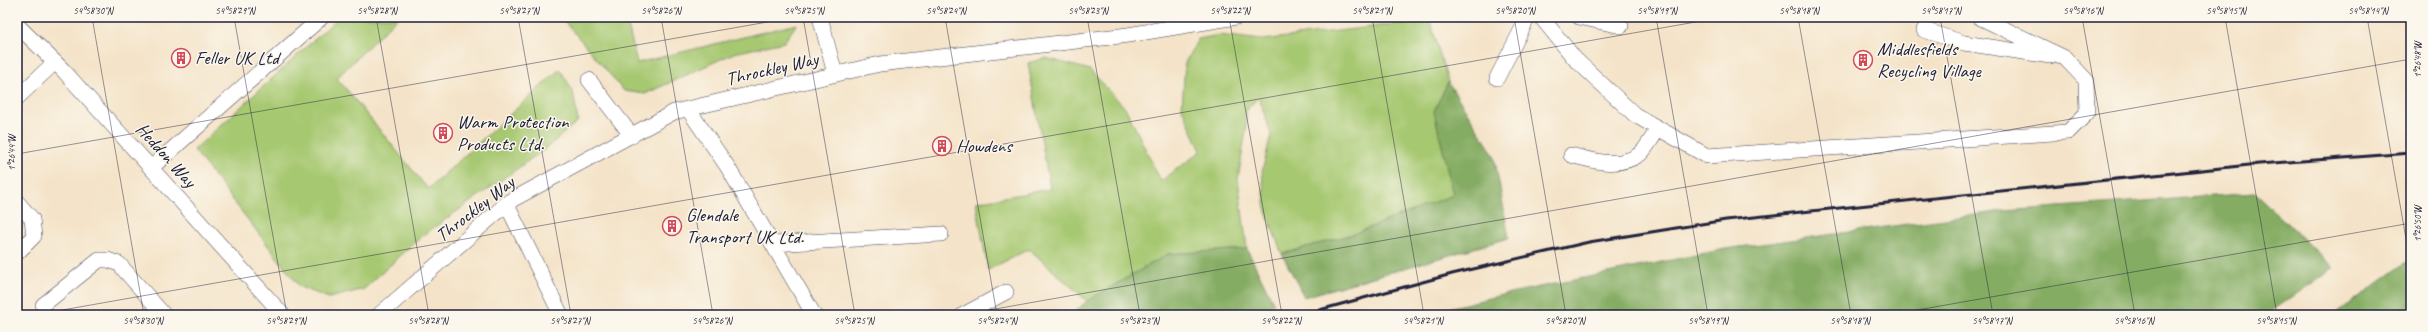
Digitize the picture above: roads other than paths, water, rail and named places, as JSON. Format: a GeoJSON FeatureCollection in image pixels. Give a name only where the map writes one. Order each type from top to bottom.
{"type":"FeatureCollection","features":[{"type":"Feature","properties":{"kind":"lane"},"geometry":{"type":"LineString","coordinates":[[151,168],[322,17]]}},
{"type":"Feature","properties":{"kind":"lane"},"geometry":{"type":"LineString","coordinates":[[820,17],[835,74]]}},
{"type":"Feature","properties":{"kind":"lane","name":"Throckley Way"},"geometry":{"type":"LineString","coordinates":[[379,315],[507,205],[674,112],[880,64],[1128,35],[1236,17]]}},
{"type":"Feature","properties":{"kind":"lane"},"geometry":{"type":"LineString","coordinates":[[1497,78],[1528,17]]}},
{"type":"Feature","properties":{"kind":"lane"},"geometry":{"type":"LineString","coordinates":[[1541,17],[1575,58],[1635,115],[1707,156],[2068,132],[2087,113],[2086,80],[2065,58],[1979,17]]}},
{"type":"Feature","properties":{"kind":"lane"},"geometry":{"type":"LineString","coordinates":[[1579,17],[1621,26]]}},
{"type":"Feature","properties":{"kind":"lane","name":"Heddon Way"},"geometry":{"type":"LineString","coordinates":[[17,25],[55,62],[283,315]]}},
{"type":"Feature","properties":{"kind":"lane"},"geometry":{"type":"LineString","coordinates":[[1924,30],[1964,43],[2065,58]]}},
{"type":"Feature","properties":{"kind":"lane"},"geometry":{"type":"LineString","coordinates":[[17,98],[55,62]]}},
{"type":"Feature","properties":{"kind":"lane"},"geometry":{"type":"LineString","coordinates":[[589,80],[632,136]]}},
{"type":"Feature","properties":{"kind":"lane"},"geometry":{"type":"LineString","coordinates":[[688,109],[727,166],[814,315]]}},
{"type":"Feature","properties":{"kind":"lane"},"geometry":{"type":"LineString","coordinates":[[1571,156],[1595,161],[1624,163],[1641,153],[1658,129]]}},
{"type":"Feature","properties":{"kind":"lane"},"geometry":{"type":"LineString","coordinates":[[17,202],[32,219],[34,236],[17,253]]}},
{"type":"Feature","properties":{"kind":"lane"},"geometry":{"type":"LineString","coordinates":[[507,205],[561,315]]}},
{"type":"Feature","properties":{"kind":"lane"},"geometry":{"type":"LineString","coordinates":[[773,244],[942,234]]}},
{"type":"Feature","properties":{"kind":"lane"},"geometry":{"type":"LineString","coordinates":[[43,305],[99,260],[108,260],[119,264],[164,315]]}},
{"type":"Feature","properties":{"kind":"lane"},"geometry":{"type":"LineString","coordinates":[[963,315],[1006,292]]}},
{"type":"Feature","properties":{"kind":"railway"},"geometry":{"type":"LineString","coordinates":[[1301,315],[1452,274],[1589,242],[1726,220],[2259,164],[2411,153]]}},
{"type":"Feature","properties":{"kind":"place","name":"Feller UK Ltd"},"geometry":{"type":"Point","coordinates":[181,58]}},
{"type":"Feature","properties":{"kind":"place","name":"Middlesfields Recycling Village"},"geometry":{"type":"Point","coordinates":[1863,60]}},
{"type":"Feature","properties":{"kind":"place","name":"Warm Protection Products Ltd."},"geometry":{"type":"Point","coordinates":[443,133]}},
{"type":"Feature","properties":{"kind":"place","name":"Howdens"},"geometry":{"type":"Point","coordinates":[942,146]}},
{"type":"Feature","properties":{"kind":"place","name":"Glendale Transport UK Ltd."},"geometry":{"type":"Point","coordinates":[672,226]}}]}
